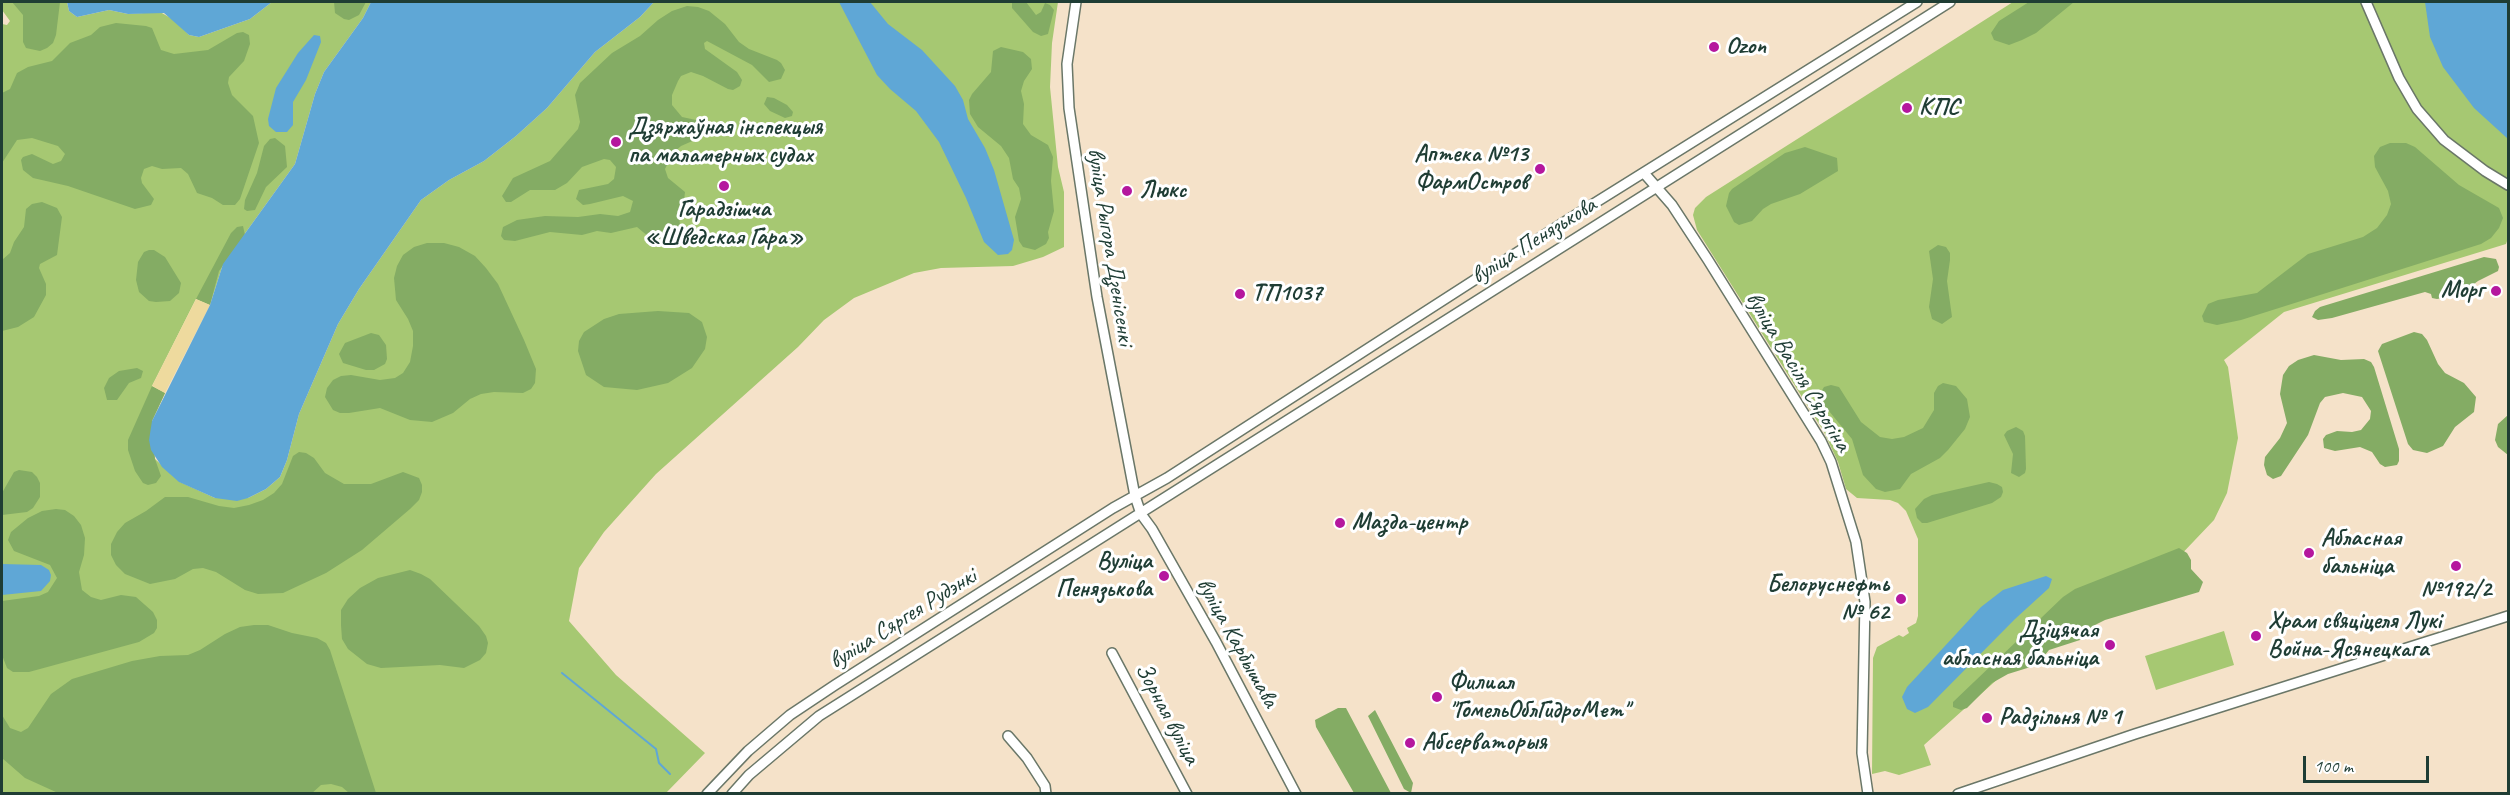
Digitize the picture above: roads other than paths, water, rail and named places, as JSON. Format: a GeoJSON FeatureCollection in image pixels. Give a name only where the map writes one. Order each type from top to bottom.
{"type":"FeatureCollection","features":[{"type":"Feature","properties":{"kind":"street","name":"вуліца Рыгора Дзенісенкі"},"geometry":{"type":"LineString","coordinates":[[1076,2],[1067,64],[1069,108],[1097,297],[1135,496],[1141,514]]}},
{"type":"Feature","properties":{"kind":"street","name":"вуліца Пенязькова"},"geometry":{"type":"LineString","coordinates":[[1135,496],[1917,2]]}},
{"type":"Feature","properties":{"kind":"street","name":"вуліца Пенязькова"},"geometry":{"type":"LineString","coordinates":[[1141,514],[1950,2]]}},
{"type":"Feature","properties":{"kind":"street"},"geometry":{"type":"LineString","coordinates":[[2366,2],[2399,78],[2417,109],[2444,140],[2508,185]]}},
{"type":"Feature","properties":{"kind":"street","name":"вуліца Васіля Сярогіна"},"geometry":{"type":"LineString","coordinates":[[1644,173],[1672,205],[1708,260],[1821,441],[1831,462],[1856,542],[1865,602],[1862,753],[1868,794]]}},
{"type":"Feature","properties":{"kind":"street","name":"вуліца Сяргея Рудэнкі"},"geometry":{"type":"LineString","coordinates":[[707,794],[748,750],[790,715],[1135,496]]}},
{"type":"Feature","properties":{"kind":"street","name":"вуліца Сяргея Рудэнкі"},"geometry":{"type":"LineString","coordinates":[[732,794],[748,775],[819,716],[1141,514]]}},
{"type":"Feature","properties":{"kind":"street","name":"вуліца Карбышава"},"geometry":{"type":"LineString","coordinates":[[1141,514],[1216,642],[1296,794]]}},
{"type":"Feature","properties":{"kind":"street"},"geometry":{"type":"LineString","coordinates":[[1958,794],[2135,734],[2508,616]]}},
{"type":"Feature","properties":{"kind":"street","name":"Зорная вуліца"},"geometry":{"type":"LineString","coordinates":[[1112,653],[1187,794]]}},
{"type":"Feature","properties":{"kind":"street"},"geometry":{"type":"LineString","coordinates":[[1008,736],[1027,758],[1045,786],[1046,794]]}},
{"type":"Feature","properties":{"kind":"water"},"geometry":{"type":"Polygon","coordinates":[[[67,2],[272,2],[250,19],[199,37],[189,35],[164,13],[128,14],[109,10],[77,17],[69,11],[67,2]]]}},
{"type":"Feature","properties":{"kind":"water"},"geometry":{"type":"Polygon","coordinates":[[[371,2],[654,2],[640,17],[595,52],[547,108],[516,136],[484,161],[449,180],[421,200],[359,289],[338,324],[299,414],[280,477],[266,489],[248,498],[237,501],[215,498],[179,482],[162,467],[151,450],[149,440],[152,421],[210,305],[223,264],[295,164],[315,94],[324,72],[363,18],[371,2]]]}},
{"type":"Feature","properties":{"kind":"water"},"geometry":{"type":"Polygon","coordinates":[[[839,2],[870,2],[888,24],[922,50],[955,86],[963,100],[968,119],[985,148],[994,170],[1014,240],[1012,250],[1008,254],[998,255],[984,242],[939,142],[916,111],[877,75],[839,2]]]}},
{"type":"Feature","properties":{"kind":"water"},"geometry":{"type":"Polygon","coordinates":[[[2425,2],[2508,2],[2508,139],[2474,108],[2443,67],[2430,37],[2425,2]]]}},
{"type":"Feature","properties":{"kind":"water"},"geometry":{"type":"Polygon","coordinates":[[[314,35],[320,36],[321,42],[306,80],[293,102],[293,125],[287,132],[276,132],[269,126],[268,119],[276,88],[298,53],[314,35]]]}},
{"type":"Feature","properties":{"kind":"water"},"geometry":{"type":"Polygon","coordinates":[[[2,564],[41,565],[49,570],[50,581],[41,591],[2,595],[2,564]]]}},
{"type":"Feature","properties":{"kind":"water"},"geometry":{"type":"Polygon","coordinates":[[[2046,576],[2052,579],[2049,588],[1928,707],[1915,713],[1907,709],[1902,697],[1907,687],[1981,607],[2003,590],[2046,576]]]}},
{"type":"Feature","properties":{"kind":"waterway"},"geometry":{"type":"LineString","coordinates":[[562,673],[656,749],[659,763],[670,774]]}},
{"type":"Feature","properties":{"kind":"place","name":"Ozon"},"geometry":{"type":"Point","coordinates":[1714,47]}},
{"type":"Feature","properties":{"kind":"place","name":"КПС"},"geometry":{"type":"Point","coordinates":[1907,108]}},
{"type":"Feature","properties":{"kind":"place","name":"Дзяржаўная інспекцыя па маламерных судах"},"geometry":{"type":"Point","coordinates":[616,142]}},
{"type":"Feature","properties":{"kind":"place","name":"Аптека №13 ФармОстров"},"geometry":{"type":"Point","coordinates":[1540,169]}},
{"type":"Feature","properties":{"kind":"place","name":"Гарадзішча «Шведская Гара»"},"geometry":{"type":"Point","coordinates":[724,186]}},
{"type":"Feature","properties":{"kind":"place","name":"Люкс"},"geometry":{"type":"Point","coordinates":[1127,191]}},
{"type":"Feature","properties":{"kind":"place","name":"Морг"},"geometry":{"type":"Point","coordinates":[2496,291]}},
{"type":"Feature","properties":{"kind":"place","name":"ТП1037"},"geometry":{"type":"Point","coordinates":[1240,294]}},
{"type":"Feature","properties":{"kind":"place","name":"Мазда-центр"},"geometry":{"type":"Point","coordinates":[1340,523]}},
{"type":"Feature","properties":{"kind":"place","name":"Абласная бальніца"},"geometry":{"type":"Point","coordinates":[2309,553]}},
{"type":"Feature","properties":{"kind":"place","name":"№192/2"},"geometry":{"type":"Point","coordinates":[2456,566]}},
{"type":"Feature","properties":{"kind":"place","name":"Вуліца Пенязькова"},"geometry":{"type":"Point","coordinates":[1164,576]}},
{"type":"Feature","properties":{"kind":"place","name":"Белоруснефть № 62"},"geometry":{"type":"Point","coordinates":[1901,599]}},
{"type":"Feature","properties":{"kind":"place","name":"Храм свяціцеля Лукі Война-Ясянецкага"},"geometry":{"type":"Point","coordinates":[2256,636]}},
{"type":"Feature","properties":{"kind":"place","name":"Дзіцячая абласная бальніца"},"geometry":{"type":"Point","coordinates":[2110,645]}},
{"type":"Feature","properties":{"kind":"place","name":"Филиал \"ГомельОблГидроМет\""},"geometry":{"type":"Point","coordinates":[1437,697]}},
{"type":"Feature","properties":{"kind":"place","name":"Радзільня № 1"},"geometry":{"type":"Point","coordinates":[1987,718]}},
{"type":"Feature","properties":{"kind":"place","name":"Абсерваторыя"},"geometry":{"type":"Point","coordinates":[1410,743]}}]}
